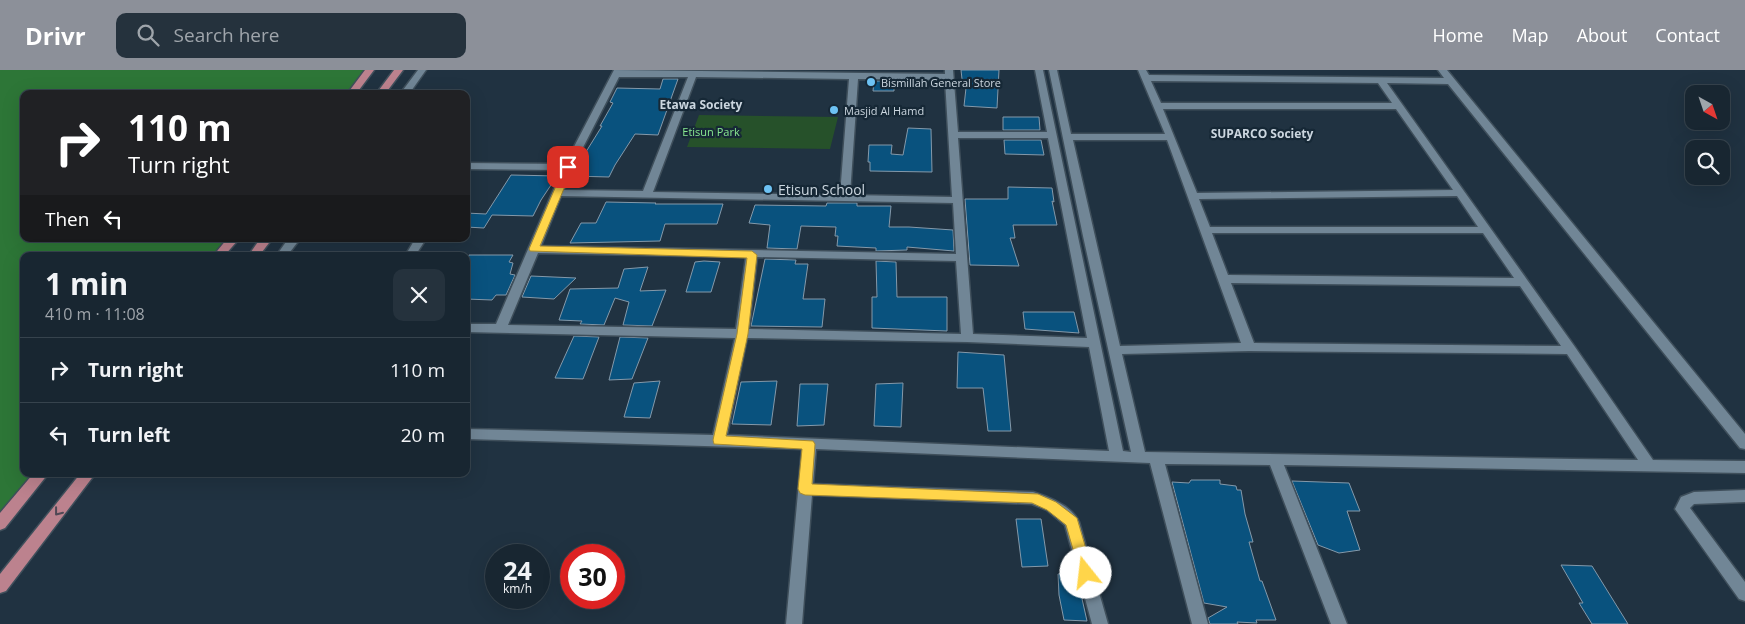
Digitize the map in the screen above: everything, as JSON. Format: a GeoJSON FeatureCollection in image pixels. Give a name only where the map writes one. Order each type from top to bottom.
{"type":"FeatureCollection","features":[{"type":"Feature","properties":{"kind":"main road"},"geometry":{"type":"LineString","coordinates":[[354,90],[370,70]]}},
{"type":"Feature","properties":{"kind":"main road"},"geometry":{"type":"LineString","coordinates":[[383,90],[400,70]]}},
{"type":"Feature","properties":{"kind":"main road"},"geometry":{"type":"LineString","coordinates":[[222,252],[230,242]]}},
{"type":"Feature","properties":{"kind":"main road"},"geometry":{"type":"LineString","coordinates":[[256,252],[264,242]]}},
{"type":"Feature","properties":{"kind":"main road"},"geometry":{"type":"LineString","coordinates":[[0,524],[39,477]]}},
{"type":"Feature","properties":{"kind":"main road"},"geometry":{"type":"LineString","coordinates":[[0,586],[86,477]]}},
{"type":"Feature","properties":{"kind":"street"},"geometry":{"type":"LineString","coordinates":[[407,90],[422,70]]}},
{"type":"Feature","properties":{"kind":"street"},"geometry":{"type":"LineString","coordinates":[[1039,70],[1117,456]]}},
{"type":"Feature","properties":{"kind":"street"},"geometry":{"type":"LineString","coordinates":[[1053,70],[1139,457]]}},
{"type":"Feature","properties":{"kind":"street"},"geometry":{"type":"LineString","coordinates":[[1442,70],[1745,444]]}},
{"type":"Feature","properties":{"kind":"street"},"geometry":{"type":"LineString","coordinates":[[500,328],[568,167],[617,72],[693,75],[778,73],[854,76],[950,73],[967,338]]}},
{"type":"Feature","properties":{"kind":"street"},"geometry":{"type":"LineString","coordinates":[[1249,347],[1171,137],[1143,74],[1381,81],[1451,81]]}},
{"type":"Feature","properties":{"kind":"street"},"geometry":{"type":"LineString","coordinates":[[648,194],[693,75]]}},
{"type":"Feature","properties":{"kind":"street"},"geometry":{"type":"LineString","coordinates":[[845,198],[854,76]]}},
{"type":"Feature","properties":{"kind":"street"},"geometry":{"type":"LineString","coordinates":[[1381,81],[1571,350],[1650,467]]}},
{"type":"Feature","properties":{"kind":"street"},"geometry":{"type":"LineString","coordinates":[[1157,106],[1399,106]]}},
{"type":"Feature","properties":{"kind":"street"},"geometry":{"type":"LineString","coordinates":[[953,136],[1051,135]]}},
{"type":"Feature","properties":{"kind":"street"},"geometry":{"type":"LineString","coordinates":[[1067,137],[1171,137]]}},
{"type":"Feature","properties":{"kind":"street"},"geometry":{"type":"LineString","coordinates":[[470,166],[568,167]]}},
{"type":"Feature","properties":{"kind":"street"},"geometry":{"type":"LineString","coordinates":[[558,193],[958,200]]}},
{"type":"Feature","properties":{"kind":"street"},"geometry":{"type":"LineString","coordinates":[[1193,196],[1460,193]]}},
{"type":"Feature","properties":{"kind":"street"},"geometry":{"type":"LineString","coordinates":[[1205,230],[1486,230]]}},
{"type":"Feature","properties":{"kind":"street"},"geometry":{"type":"LineString","coordinates":[[284,252],[292,242]]}},
{"type":"Feature","properties":{"kind":"street"},"geometry":{"type":"LineString","coordinates":[[534,249],[962,258]]}},
{"type":"Feature","properties":{"kind":"street"},"geometry":{"type":"LineString","coordinates":[[719,440],[742,334],[752,255]]}},
{"type":"Feature","properties":{"kind":"street"},"geometry":{"type":"LineString","coordinates":[[1224,279],[1523,282]]}},
{"type":"Feature","properties":{"kind":"street"},"geometry":{"type":"LineString","coordinates":[[470,328],[967,338],[1094,344]]}},
{"type":"Feature","properties":{"kind":"street"},"geometry":{"type":"LineString","coordinates":[[1114,350],[1249,347],[1571,350]]}},
{"type":"Feature","properties":{"kind":"street"},"geometry":{"type":"LineString","coordinates":[[470,434],[719,440],[1156,458],[1745,467]]}},
{"type":"Feature","properties":{"kind":"street"},"geometry":{"type":"LineString","coordinates":[[794,624],[809,444]]}},
{"type":"Feature","properties":{"kind":"street"},"geometry":{"type":"LineString","coordinates":[[1156,458],[1200,624]]}},
{"type":"Feature","properties":{"kind":"street"},"geometry":{"type":"LineString","coordinates":[[1275,460],[1339,624]]}},
{"type":"Feature","properties":{"kind":"street"},"geometry":{"type":"LineString","coordinates":[[805,489],[1033,498],[1052,506],[1072,522],[1100,624]]}},
{"type":"Feature","properties":{"kind":"street"},"geometry":{"type":"LineString","coordinates":[[1745,496],[1694,498],[1687,500],[1683,504],[1682,509],[1745,594]]}},
{"type":"Feature","properties":{"kind":"green space"},"geometry":{"type":"Polygon","coordinates":[[[0,70],[368,70],[351,90],[20,90],[20,242],[225,242],[217,252],[20,252],[20,477],[30,477],[0,513],[0,70]]]}},
{"type":"Feature","properties":{"kind":"green space","name":"Etisun Park"},"geometry":{"type":"Polygon","coordinates":[[[699,115],[838,117],[830,149],[687,147],[699,115]]]}},
{"type":"Feature","properties":{"kind":"building"},"geometry":{"type":"Polygon","coordinates":[[[961,70],[999,70],[997,108],[964,106],[966,88],[963,88],[961,70]]]}},
{"type":"Feature","properties":{"kind":"building"},"geometry":{"type":"Polygon","coordinates":[[[663,79],[678,79],[658,135],[635,134],[609,177],[571,176],[602,126],[600,126],[613,103],[610,102],[617,88],[660,89],[663,79]]]}},
{"type":"Feature","properties":{"kind":"building"},"geometry":{"type":"Polygon","coordinates":[[[874,81],[894,81],[894,91],[873,91],[874,81]]]}},
{"type":"Feature","properties":{"kind":"building"},"geometry":{"type":"Polygon","coordinates":[[[1003,117],[1039,117],[1040,130],[1003,130],[1003,117]]]}},
{"type":"Feature","properties":{"kind":"building"},"geometry":{"type":"Polygon","coordinates":[[[908,128],[931,129],[932,172],[870,171],[870,162],[868,162],[869,145],[892,145],[891,154],[903,155],[908,128]]]}},
{"type":"Feature","properties":{"kind":"building"},"geometry":{"type":"Polygon","coordinates":[[[1004,140],[1041,140],[1044,155],[1005,154],[1004,140]]]}},
{"type":"Feature","properties":{"kind":"building"},"geometry":{"type":"Polygon","coordinates":[[[511,175],[557,176],[533,216],[492,215],[484,228],[470,227],[470,213],[486,214],[511,175]]]}},
{"type":"Feature","properties":{"kind":"building"},"geometry":{"type":"Polygon","coordinates":[[[1008,187],[1052,188],[1054,202],[1052,201],[1057,225],[1013,225],[1015,238],[1010,238],[1019,266],[970,265],[965,199],[1008,199],[1008,187]]]}},
{"type":"Feature","properties":{"kind":"building"},"geometry":{"type":"Polygon","coordinates":[[[606,202],[723,204],[717,224],[665,224],[660,241],[570,243],[581,223],[596,223],[606,202]]]}},
{"type":"Feature","properties":{"kind":"building"},"geometry":{"type":"Polygon","coordinates":[[[827,203],[857,203],[857,206],[891,206],[889,227],[953,230],[954,251],[907,247],[907,250],[876,251],[876,248],[837,246],[838,236],[835,236],[836,227],[801,226],[797,249],[767,248],[770,225],[749,223],[755,205],[826,206],[827,203]]]}},
{"type":"Feature","properties":{"kind":"building"},"geometry":{"type":"Polygon","coordinates":[[[470,255],[513,255],[509,262],[513,263],[510,274],[515,275],[506,295],[496,295],[492,300],[470,299],[470,255]]]}},
{"type":"Feature","properties":{"kind":"building"},"geometry":{"type":"Polygon","coordinates":[[[765,259],[796,260],[795,264],[808,264],[803,299],[825,299],[822,327],[751,326],[765,259]]]}},
{"type":"Feature","properties":{"kind":"building"},"geometry":{"type":"Polygon","coordinates":[[[876,261],[896,262],[897,297],[947,297],[947,331],[872,328],[872,297],[877,297],[876,261]]]}},
{"type":"Feature","properties":{"kind":"building"},"geometry":{"type":"Polygon","coordinates":[[[695,262],[720,262],[711,292],[686,292],[695,262]]]}},
{"type":"Feature","properties":{"kind":"building"},"geometry":{"type":"Polygon","coordinates":[[[648,267],[640,291],[666,290],[652,326],[623,325],[629,302],[615,298],[604,325],[580,324],[582,321],[559,320],[570,289],[618,288],[624,269],[648,267]]]}},
{"type":"Feature","properties":{"kind":"building"},"geometry":{"type":"Polygon","coordinates":[[[531,276],[576,278],[554,299],[522,297],[531,276]]]}},
{"type":"Feature","properties":{"kind":"building"},"geometry":{"type":"Polygon","coordinates":[[[1023,312],[1074,312],[1079,333],[1025,329],[1023,312]]]}},
{"type":"Feature","properties":{"kind":"building"},"geometry":{"type":"Polygon","coordinates":[[[574,336],[599,337],[583,379],[555,378],[574,336]]]}},
{"type":"Feature","properties":{"kind":"building"},"geometry":{"type":"Polygon","coordinates":[[[620,337],[648,338],[632,379],[609,380],[620,337]]]}},
{"type":"Feature","properties":{"kind":"building"},"geometry":{"type":"Polygon","coordinates":[[[958,352],[1004,355],[1011,431],[988,431],[983,388],[957,388],[958,352]]]}},
{"type":"Feature","properties":{"kind":"building"},"geometry":{"type":"Polygon","coordinates":[[[660,381],[650,418],[624,417],[634,383],[660,381]]]}},
{"type":"Feature","properties":{"kind":"building"},"geometry":{"type":"Polygon","coordinates":[[[777,381],[771,425],[732,424],[741,382],[777,381]]]}},
{"type":"Feature","properties":{"kind":"building"},"geometry":{"type":"Polygon","coordinates":[[[903,383],[901,427],[874,426],[876,384],[903,383]]]}},
{"type":"Feature","properties":{"kind":"building"},"geometry":{"type":"Polygon","coordinates":[[[800,384],[828,384],[824,425],[797,426],[800,384]]]}},
{"type":"Feature","properties":{"kind":"building"},"geometry":{"type":"Polygon","coordinates":[[[1191,480],[1220,480],[1220,484],[1236,486],[1237,490],[1241,490],[1253,542],[1249,542],[1260,581],[1262,581],[1276,620],[1256,620],[1257,623],[1210,624],[1208,618],[1227,607],[1204,603],[1172,482],[1189,483],[1191,480]]]}},
{"type":"Feature","properties":{"kind":"building"},"geometry":{"type":"Polygon","coordinates":[[[1292,481],[1349,483],[1360,511],[1347,511],[1360,550],[1339,553],[1318,545],[1292,481]]]}},
{"type":"Feature","properties":{"kind":"building"},"geometry":{"type":"Polygon","coordinates":[[[1016,519],[1041,519],[1048,566],[1022,567],[1016,519]]]}},
{"type":"Feature","properties":{"kind":"building"},"geometry":{"type":"Polygon","coordinates":[[[1561,565],[1592,566],[1628,624],[1592,624],[1579,603],[1583,603],[1561,565]]]}},
{"type":"Feature","properties":{"kind":"building"},"geometry":{"type":"Polygon","coordinates":[[[1076,572],[1087,621],[1064,620],[1059,595],[1058,574],[1076,572]]]}},
{"type":"Feature","properties":{"kind":"place","name":"Bismillah General Store"},"geometry":{"type":"Point","coordinates":[871,82]}},
{"type":"Feature","properties":{"kind":"place","name":"Masjid Al Hamd"},"geometry":{"type":"Point","coordinates":[834,110]}},
{"type":"Feature","properties":{"kind":"place","name":"Etisun School"},"geometry":{"type":"Point","coordinates":[768,189]}},
{"type":"Feature","properties":{"kind":"district","name":"Etawa Society"},"geometry":{"type":"Point","coordinates":[701,104]}},
{"type":"Feature","properties":{"kind":"district","name":"SUPARCO Society"},"geometry":{"type":"Point","coordinates":[1262,133]}},
{"type":"Feature","properties":{"kind":"route"},"geometry":{"type":"LineString","coordinates":[[568,167],[534,249],[752,255],[742,334],[719,440],[809,444],[805,489],[1033,498],[1052,506],[1072,522],[1086,573]]}}]}
